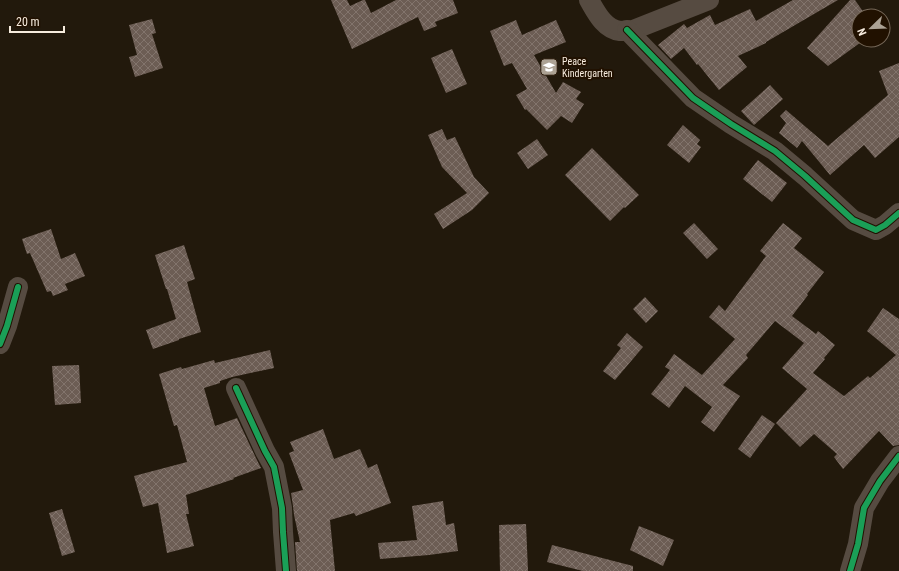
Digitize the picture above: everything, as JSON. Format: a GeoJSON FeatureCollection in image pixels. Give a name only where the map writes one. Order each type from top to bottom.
{"type":"FeatureCollection","features":[{"type":"Feature","properties":{"kind":"street"},"geometry":{"type":"LineString","coordinates":[[589,0],[608,27],[620,31],[633,30],[709,0]]}},
{"type":"Feature","properties":{"kind":"street"},"geometry":{"type":"LineString","coordinates":[[627,30],[693,98],[731,124],[775,151],[853,220],[876,230],[885,225],[899,213]]}},
{"type":"Feature","properties":{"kind":"street"},"geometry":{"type":"LineString","coordinates":[[0,344],[7,326],[18,287]]}},
{"type":"Feature","properties":{"kind":"street"},"geometry":{"type":"LineString","coordinates":[[236,388],[274,467],[282,508],[282,532],[286,571]]}},
{"type":"Feature","properties":{"kind":"street"},"geometry":{"type":"LineString","coordinates":[[850,571],[858,544],[864,508],[880,481],[899,456]]}},
{"type":"Feature","properties":{"kind":"building"},"geometry":{"type":"Polygon","coordinates":[[[331,0],[347,0],[350,6],[365,0],[371,13],[396,0],[453,0],[458,13],[435,22],[437,26],[424,31],[418,17],[352,49],[331,0]]]}},
{"type":"Feature","properties":{"kind":"building"},"geometry":{"type":"Polygon","coordinates":[[[793,0],[838,0],[766,43],[738,56],[747,67],[719,90],[684,48],[671,59],[658,45],[684,24],[687,28],[710,15],[715,25],[750,9],[756,21],[793,0]]]}},
{"type":"Feature","properties":{"kind":"building"},"geometry":{"type":"Polygon","coordinates":[[[850,0],[855,0],[860,8],[851,8],[851,48],[853,48],[828,66],[807,48],[850,0]]]}},
{"type":"Feature","properties":{"kind":"building"},"geometry":{"type":"Polygon","coordinates":[[[152,19],[156,33],[152,34],[163,68],[135,77],[129,57],[137,55],[129,25],[152,19]]]}},
{"type":"Feature","properties":{"kind":"building"},"geometry":{"type":"Polygon","coordinates":[[[516,20],[522,35],[556,20],[566,42],[534,55],[556,93],[563,82],[581,92],[576,99],[584,104],[572,123],[561,116],[547,130],[526,109],[525,110],[516,95],[527,89],[512,63],[504,66],[490,31],[516,20]]]}},
{"type":"Feature","properties":{"kind":"building"},"geometry":{"type":"Polygon","coordinates":[[[452,49],[467,84],[446,93],[431,58],[452,49]]]}},
{"type":"Feature","properties":{"kind":"building"},"geometry":{"type":"Polygon","coordinates":[[[899,63],[899,137],[875,158],[864,145],[830,175],[802,141],[797,148],[779,133],[786,123],[780,116],[786,110],[828,146],[888,95],[879,71],[899,63]]]}},
{"type":"Feature","properties":{"kind":"building"},"geometry":{"type":"Polygon","coordinates":[[[770,85],[783,99],[754,125],[741,111],[770,85]]]}},
{"type":"Feature","properties":{"kind":"building"},"geometry":{"type":"Polygon","coordinates":[[[683,125],[700,140],[697,144],[701,147],[689,163],[667,145],[683,125]]]}},
{"type":"Feature","properties":{"kind":"building"},"geometry":{"type":"Polygon","coordinates":[[[442,129],[447,140],[455,137],[474,177],[489,193],[472,210],[443,229],[434,214],[467,193],[442,167],[428,135],[442,129]]]}},
{"type":"Feature","properties":{"kind":"building"},"geometry":{"type":"Polygon","coordinates":[[[537,139],[548,155],[528,169],[517,153],[537,139]]]}},
{"type":"Feature","properties":{"kind":"building"},"geometry":{"type":"Polygon","coordinates":[[[592,148],[639,195],[610,221],[565,175],[592,148]]]}},
{"type":"Feature","properties":{"kind":"building"},"geometry":{"type":"Polygon","coordinates":[[[758,160],[787,183],[772,202],[743,179],[758,160]]]}},
{"type":"Feature","properties":{"kind":"building"},"geometry":{"type":"Polygon","coordinates":[[[694,223],[718,249],[707,259],[683,233],[694,223]]]}},
{"type":"Feature","properties":{"kind":"building"},"geometry":{"type":"Polygon","coordinates":[[[783,223],[802,238],[794,248],[824,272],[792,316],[816,334],[818,331],[835,345],[813,373],[844,396],[868,376],[870,378],[896,355],[867,331],[883,308],[899,319],[899,445],[893,446],[879,431],[843,469],[834,457],[837,454],[814,434],[800,447],[776,423],[807,389],[782,368],[804,343],[775,321],[746,355],[748,358],[723,385],[740,396],[714,432],[701,422],[712,407],[685,386],[669,408],[651,394],[670,370],[665,367],[674,354],[702,375],[735,339],[709,317],[719,305],[725,311],[766,256],[760,251],[783,223]]]}},
{"type":"Feature","properties":{"kind":"building"},"geometry":{"type":"Polygon","coordinates":[[[51,229],[61,259],[75,253],[85,276],[65,284],[68,290],[53,296],[51,291],[47,292],[30,253],[27,254],[22,239],[51,229]]]}},
{"type":"Feature","properties":{"kind":"building"},"geometry":{"type":"Polygon","coordinates":[[[184,245],[195,279],[187,282],[201,332],[153,349],[146,330],[176,319],[155,255],[184,245]]]}},
{"type":"Feature","properties":{"kind":"building"},"geometry":{"type":"Polygon","coordinates":[[[645,297],[658,311],[646,323],[633,309],[645,297]]]}},
{"type":"Feature","properties":{"kind":"building"},"geometry":{"type":"Polygon","coordinates":[[[627,333],[643,347],[615,380],[603,371],[621,348],[617,345],[627,333]]]}},
{"type":"Feature","properties":{"kind":"building"},"geometry":{"type":"Polygon","coordinates":[[[270,350],[274,368],[232,377],[204,388],[215,426],[237,418],[261,468],[233,478],[234,479],[186,495],[189,514],[186,514],[194,546],[167,553],[158,503],[143,507],[134,476],[187,462],[177,425],[174,426],[159,374],[181,367],[182,369],[214,360],[215,363],[270,350]]]}},
{"type":"Feature","properties":{"kind":"building"},"geometry":{"type":"Polygon","coordinates":[[[79,365],[81,403],[55,405],[52,366],[79,365]]]}},
{"type":"Feature","properties":{"kind":"building"},"geometry":{"type":"Polygon","coordinates":[[[762,415],[775,424],[750,458],[738,449],[762,415]]]}},
{"type":"Feature","properties":{"kind":"building"},"geometry":{"type":"Polygon","coordinates":[[[323,429],[334,459],[360,449],[368,468],[377,464],[391,503],[356,516],[354,513],[330,520],[335,571],[297,571],[295,542],[300,542],[291,493],[303,490],[289,453],[294,451],[290,442],[323,429]]]}},
{"type":"Feature","properties":{"kind":"building"},"geometry":{"type":"Polygon","coordinates":[[[443,501],[446,525],[454,523],[458,551],[380,559],[378,543],[417,540],[412,506],[443,501]]]}},
{"type":"Feature","properties":{"kind":"building"},"geometry":{"type":"Polygon","coordinates":[[[62,509],[75,552],[62,556],[49,513],[62,509]]]}},
{"type":"Feature","properties":{"kind":"building"},"geometry":{"type":"Polygon","coordinates":[[[526,524],[528,571],[500,571],[499,525],[526,524]]]}},
{"type":"Feature","properties":{"kind":"building"},"geometry":{"type":"Polygon","coordinates":[[[639,526],[674,540],[663,566],[630,550],[639,526]]]}},
{"type":"Feature","properties":{"kind":"building"},"geometry":{"type":"Polygon","coordinates":[[[552,545],[633,566],[633,571],[583,571],[547,562],[552,545]]]}},
{"type":"Feature","properties":{"kind":"cycle path"},"geometry":{"type":"LineString","coordinates":[[627,30],[693,98],[731,124],[775,151],[853,220],[876,230],[885,225],[899,213]]}},
{"type":"Feature","properties":{"kind":"cycle path"},"geometry":{"type":"LineString","coordinates":[[0,344],[7,326],[18,287]]}},
{"type":"Feature","properties":{"kind":"cycle path"},"geometry":{"type":"LineString","coordinates":[[236,388],[274,467],[282,508],[286,571]]}},
{"type":"Feature","properties":{"kind":"cycle path"},"geometry":{"type":"LineString","coordinates":[[850,571],[858,544],[864,508],[880,481],[899,456]]}},
{"type":"Feature","properties":{"kind":"place","name":"Peace Kindergarten"},"geometry":{"type":"Point","coordinates":[549,67]}}]}
